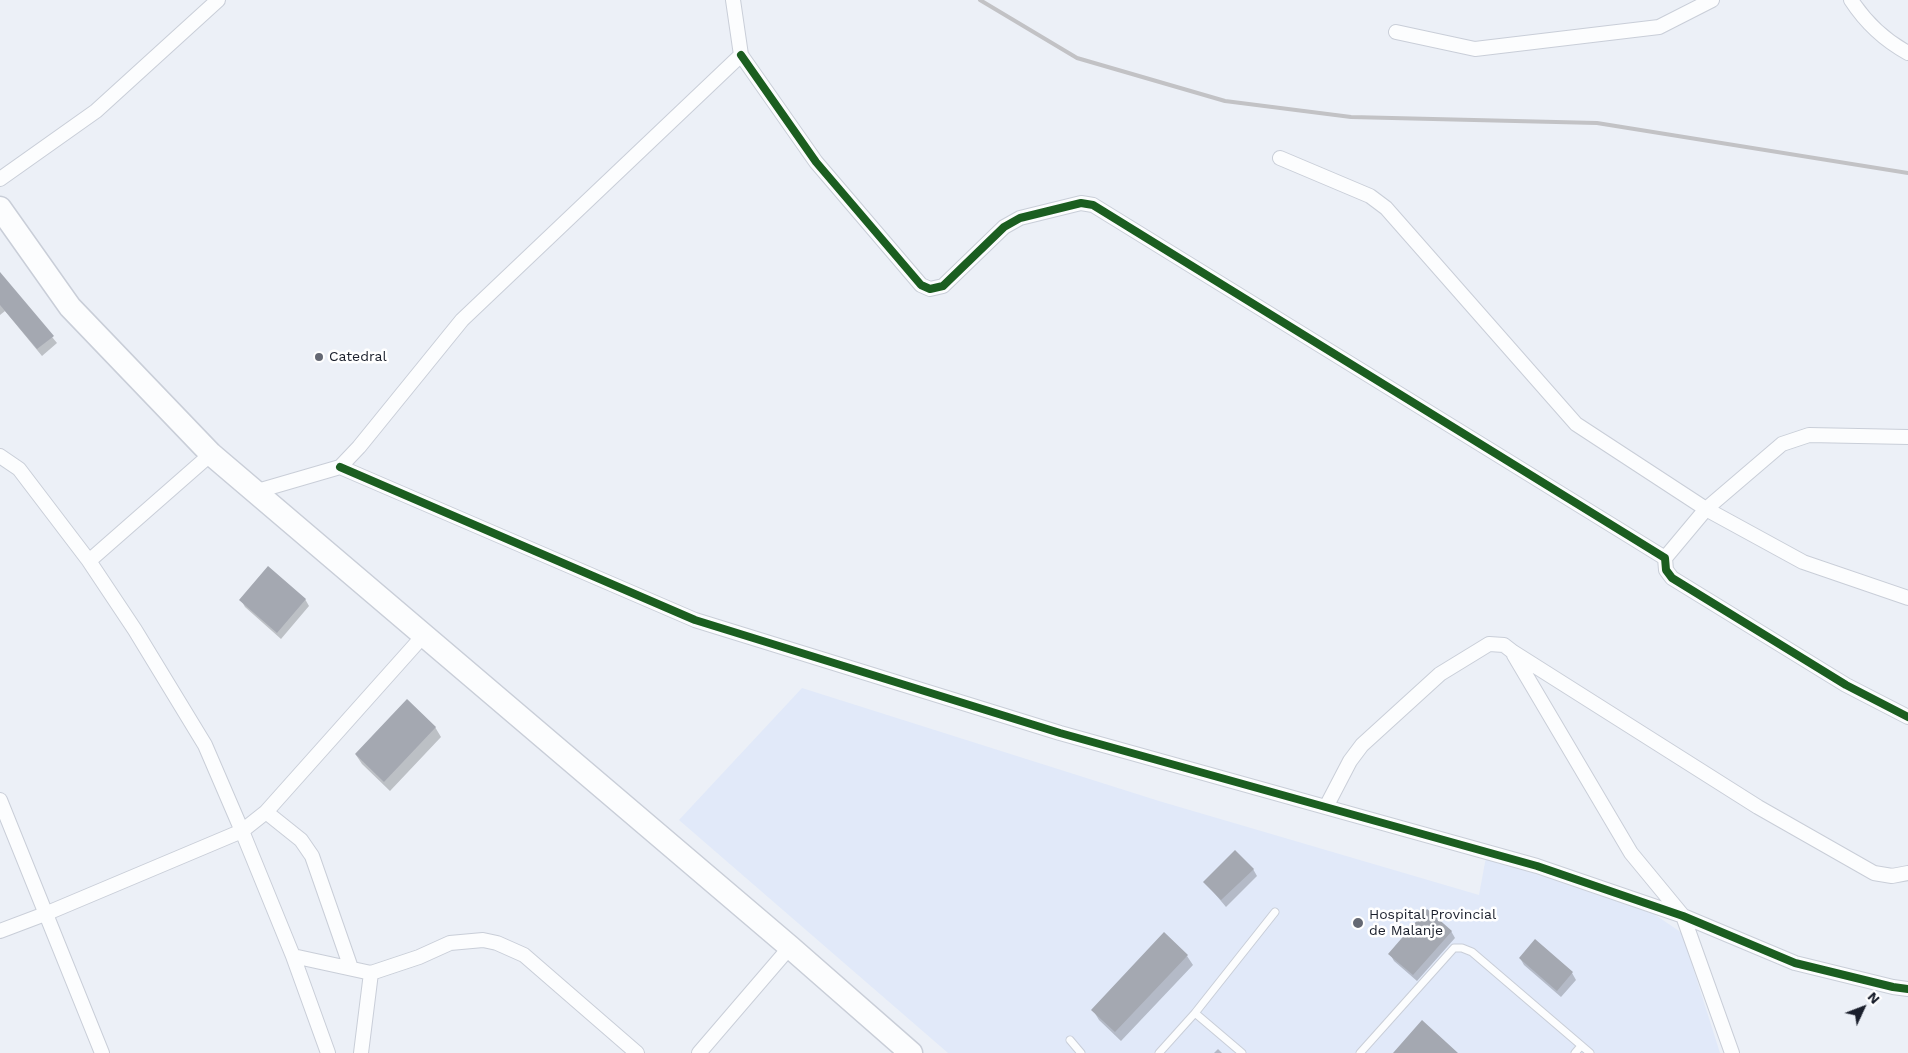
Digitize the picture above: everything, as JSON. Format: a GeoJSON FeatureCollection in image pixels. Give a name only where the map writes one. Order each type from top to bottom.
{"type":"FeatureCollection","features":[{"type":"Feature","properties":{"kind":"main road"},"geometry":{"type":"LineString","coordinates":[[2,217],[70,307],[211,454],[790,947],[911,1053]]}},
{"type":"Feature","properties":{"kind":"street"},"geometry":{"type":"LineString","coordinates":[[0,179],[96,110],[218,0]]}},
{"type":"Feature","properties":{"kind":"street"},"geometry":{"type":"LineString","coordinates":[[733,0],[741,55],[816,162],[921,285],[930,289],[943,286],[1004,227],[1020,218],[1081,203],[1093,205],[1665,558]]}},
{"type":"Feature","properties":{"kind":"street"},"geometry":{"type":"LineString","coordinates":[[1396,32],[1475,49],[1659,27],[1712,0]]}},
{"type":"Feature","properties":{"kind":"street"},"geometry":{"type":"LineString","coordinates":[[1851,0],[1862,17],[1890,44],[1908,53]]}},
{"type":"Feature","properties":{"kind":"street"},"geometry":{"type":"LineString","coordinates":[[254,492],[340,467],[359,447],[462,320],[741,55]]}},
{"type":"Feature","properties":{"kind":"street"},"geometry":{"type":"LineString","coordinates":[[1280,158],[1370,196],[1386,208],[1576,424],[1706,509],[1803,562],[1908,598]]}},
{"type":"Feature","properties":{"kind":"street"},"geometry":{"type":"LineString","coordinates":[[1908,436],[1809,435],[1782,444],[1706,509],[1665,558],[1666,570],[1672,578],[1846,684],[1908,718]]}},
{"type":"Feature","properties":{"kind":"street"},"geometry":{"type":"LineString","coordinates":[[89,561],[211,454]]}},
{"type":"Feature","properties":{"kind":"street"},"geometry":{"type":"LineString","coordinates":[[0,456],[19,469],[89,561],[135,630],[204,745],[242,831],[293,956],[328,1053]]}},
{"type":"Feature","properties":{"kind":"street"},"geometry":{"type":"LineString","coordinates":[[340,467],[695,620],[1060,733],[1537,866],[1683,916],[1794,962],[1908,989]]}},
{"type":"Feature","properties":{"kind":"street"},"geometry":{"type":"LineString","coordinates":[[0,931],[242,831],[266,812],[423,636]]}},
{"type":"Feature","properties":{"kind":"street"},"geometry":{"type":"LineString","coordinates":[[1326,807],[1350,761],[1362,745],[1440,674],[1489,644],[1504,645],[1758,808],[1874,873],[1892,876],[1908,873]]}},
{"type":"Feature","properties":{"kind":"street"},"geometry":{"type":"LineString","coordinates":[[1513,652],[1631,853],[1683,916],[1732,1053]]}},
{"type":"Feature","properties":{"kind":"street"},"geometry":{"type":"LineString","coordinates":[[0,800],[102,1053]]}},
{"type":"Feature","properties":{"kind":"street"},"geometry":{"type":"LineString","coordinates":[[266,812],[301,840],[312,856],[351,968]]}},
{"type":"Feature","properties":{"kind":"street"},"geometry":{"type":"LineString","coordinates":[[293,956],[371,972],[419,957],[450,943],[483,940],[497,942],[524,955],[637,1053]]}},
{"type":"Feature","properties":{"kind":"street"},"geometry":{"type":"LineString","coordinates":[[699,1053],[790,947]]}},
{"type":"Feature","properties":{"kind":"street"},"geometry":{"type":"LineString","coordinates":[[361,1053],[371,972]]}},
{"type":"Feature","properties":{"kind":"lane"},"geometry":{"type":"LineString","coordinates":[[1159,1053],[1195,1013],[1275,912]]}},
{"type":"Feature","properties":{"kind":"lane"},"geometry":{"type":"LineString","coordinates":[[1360,1053],[1454,948],[1462,948],[1472,952],[1590,1053]]}},
{"type":"Feature","properties":{"kind":"lane"},"geometry":{"type":"LineString","coordinates":[[1195,1013],[1242,1053]]}},
{"type":"Feature","properties":{"kind":"lane"},"geometry":{"type":"LineString","coordinates":[[1070,1040],[1081,1053]]}},
{"type":"Feature","properties":{"kind":"lane"},"geometry":{"type":"LineString","coordinates":[[1575,1053],[1581,1046]]}},
{"type":"Feature","properties":{"kind":"shaded area"},"geometry":{"type":"Polygon","coordinates":[[[802,688],[1159,801],[1479,895],[1486,857],[1654,914],[1682,933],[1720,1053],[948,1053],[679,820],[802,688]]]}},
{"type":"Feature","properties":{"kind":"building"},"geometry":{"type":"Polygon","coordinates":[[[0,272],[54,336],[37,349],[0,305],[0,272]]]}},
{"type":"Feature","properties":{"kind":"building"},"geometry":{"type":"Polygon","coordinates":[[[268,566],[306,599],[277,633],[239,600],[268,566]]]}},
{"type":"Feature","properties":{"kind":"building"},"geometry":{"type":"Polygon","coordinates":[[[407,699],[436,727],[384,782],[355,754],[407,699]]]}},
{"type":"Feature","properties":{"kind":"building"},"geometry":{"type":"Polygon","coordinates":[[[1235,850],[1254,869],[1221,900],[1203,882],[1235,850]]]}},
{"type":"Feature","properties":{"kind":"building"},"geometry":{"type":"Polygon","coordinates":[[[1427,909],[1452,931],[1413,975],[1388,954],[1427,909]]]}},
{"type":"Feature","properties":{"kind":"building"},"geometry":{"type":"Polygon","coordinates":[[[1164,932],[1188,955],[1115,1032],[1091,1010],[1164,932]]]}},
{"type":"Feature","properties":{"kind":"building"},"geometry":{"type":"Polygon","coordinates":[[[1535,939],[1573,972],[1557,991],[1519,958],[1535,939]]]}},
{"type":"Feature","properties":{"kind":"building"},"geometry":{"type":"Polygon","coordinates":[[[1422,1020],[1458,1053],[1393,1053],[1422,1020]]]}},
{"type":"Feature","properties":{"kind":"railway"},"geometry":{"type":"LineString","coordinates":[[980,0],[1077,58],[1225,101],[1351,117],[1597,123],[1908,173]]}},
{"type":"Feature","properties":{"kind":"cycle path"},"geometry":{"type":"LineString","coordinates":[[741,55],[816,162],[921,285],[930,289],[943,286],[1004,227],[1020,218],[1081,203],[1093,205],[1665,558],[1666,570],[1672,578],[1846,685],[1908,717]]}},
{"type":"Feature","properties":{"kind":"cycle path"},"geometry":{"type":"LineString","coordinates":[[340,467],[695,620],[1060,733],[1537,866],[1683,916],[1795,963],[1908,989]]}},
{"type":"Feature","properties":{"kind":"place","name":"Catedral"},"geometry":{"type":"Point","coordinates":[319,357]}},
{"type":"Feature","properties":{"kind":"place","name":"Hospital Provincial de Malanje"},"geometry":{"type":"Point","coordinates":[1358,923]}}]}
